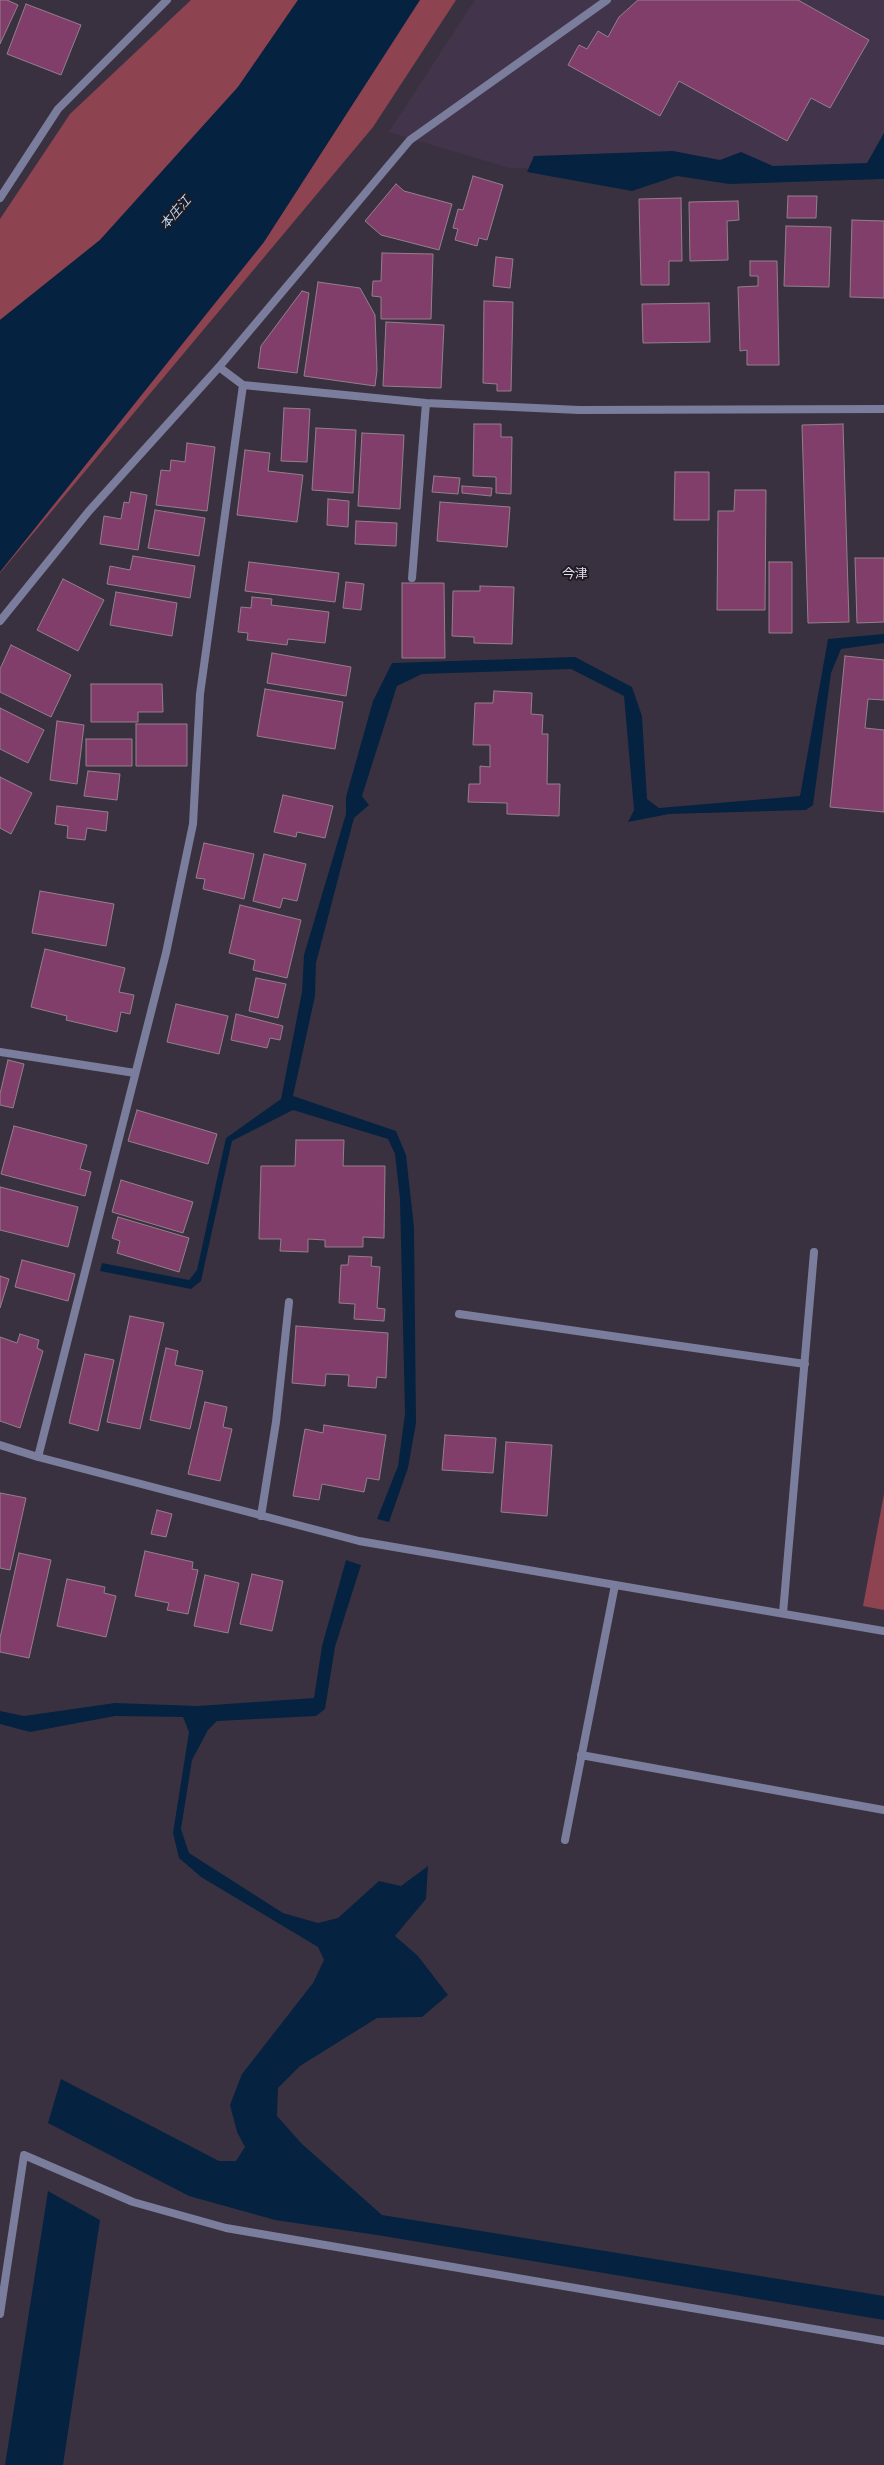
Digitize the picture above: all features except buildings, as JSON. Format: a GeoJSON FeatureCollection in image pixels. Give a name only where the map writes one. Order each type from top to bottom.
{"type":"FeatureCollection","features":[{"type":"Feature","properties":{"kind":"street"},"geometry":{"type":"LineString","coordinates":[[0,198],[58,109],[167,0]]}},
{"type":"Feature","properties":{"kind":"street"},"geometry":{"type":"LineString","coordinates":[[0,621],[89,511],[219,367],[410,140],[607,0]]}},
{"type":"Feature","properties":{"kind":"street"},"geometry":{"type":"LineString","coordinates":[[219,367],[242,385],[426,403],[579,410],[884,409]]}},
{"type":"Feature","properties":{"kind":"street"},"geometry":{"type":"LineString","coordinates":[[38,1457],[166,953],[193,824],[200,694],[242,385]]}},
{"type":"Feature","properties":{"kind":"street"},"geometry":{"type":"LineString","coordinates":[[412,578],[426,403]]}},
{"type":"Feature","properties":{"kind":"street"},"geometry":{"type":"LineString","coordinates":[[0,1052],[135,1073]]}},
{"type":"Feature","properties":{"kind":"street"},"geometry":{"type":"LineString","coordinates":[[783,1613],[814,1252]]}},
{"type":"Feature","properties":{"kind":"street"},"geometry":{"type":"LineString","coordinates":[[261,1516],[276,1422],[289,1302]]}},
{"type":"Feature","properties":{"kind":"street"},"geometry":{"type":"LineString","coordinates":[[459,1314],[805,1364]]}},
{"type":"Feature","properties":{"kind":"street"},"geometry":{"type":"LineString","coordinates":[[0,1445],[38,1457],[359,1541],[884,1631]]}},
{"type":"Feature","properties":{"kind":"street"},"geometry":{"type":"LineString","coordinates":[[565,1840],[615,1585]]}},
{"type":"Feature","properties":{"kind":"street"},"geometry":{"type":"LineString","coordinates":[[581,1755],[884,1810]]}},
{"type":"Feature","properties":{"kind":"street"},"geometry":{"type":"LineString","coordinates":[[0,2314],[24,2155],[133,2202],[226,2228],[884,2341]]}},
{"type":"Feature","properties":{"kind":"shaded area"},"geometry":{"type":"Polygon","coordinates":[[[191,0],[298,0],[238,87],[100,240],[0,320],[0,219],[70,114],[191,0]]]}},
{"type":"Feature","properties":{"kind":"shaded area"},"geometry":{"type":"Polygon","coordinates":[[[401,0],[456,0],[373,127],[0,573],[0,530],[401,0]]]}},
{"type":"Feature","properties":{"kind":"shaded area"},"geometry":{"type":"Polygon","coordinates":[[[475,0],[884,0],[884,165],[876,169],[510,168],[389,132],[475,0]]]}},
{"type":"Feature","properties":{"kind":"shaded area"},"geometry":{"type":"Polygon","coordinates":[[[884,1494],[884,1610],[863,1606],[884,1494]]]}},
{"type":"Feature","properties":{"kind":"water","name":"本庄江"},"geometry":{"type":"Polygon","coordinates":[[[298,0],[420,0],[264,242],[0,572],[0,320],[100,240],[238,87],[298,0]]]}},
{"type":"Feature","properties":{"kind":"water"},"geometry":{"type":"Polygon","coordinates":[[[884,133],[884,179],[729,184],[677,176],[632,191],[527,172],[534,156],[673,151],[720,160],[741,152],[773,166],[867,163],[884,133]]]}},
{"type":"Feature","properties":{"kind":"water"},"geometry":{"type":"Polygon","coordinates":[[[884,634],[884,643],[841,649],[831,673],[813,805],[806,810],[669,814],[628,822],[634,810],[624,696],[571,669],[422,674],[397,686],[362,796],[369,805],[354,818],[316,963],[315,996],[293,1096],[396,1131],[406,1155],[414,1227],[416,1423],[408,1468],[389,1522],[377,1519],[398,1466],[405,1414],[400,1199],[395,1154],[388,1139],[293,1110],[232,1141],[201,1281],[191,1289],[100,1271],[102,1263],[189,1280],[197,1270],[226,1138],[281,1099],[302,992],[304,955],[346,814],[346,797],[373,701],[392,663],[575,657],[632,687],[642,716],[647,799],[659,808],[800,796],[828,639],[884,634]]]}},
{"type":"Feature","properties":{"kind":"water"},"geometry":{"type":"Polygon","coordinates":[[[346,1560],[361,1565],[335,1647],[325,1709],[316,1716],[217,1721],[208,1730],[192,1760],[181,1829],[189,1853],[283,1913],[318,1923],[338,1918],[379,1881],[401,1886],[428,1866],[426,1899],[395,1936],[418,1956],[448,1995],[422,2017],[377,2018],[300,2066],[278,2088],[277,2116],[302,2144],[382,2215],[884,2296],[884,2320],[377,2235],[275,2220],[189,2196],[48,2123],[61,2079],[219,2161],[236,2161],[245,2147],[237,2132],[230,2105],[242,2074],[313,1983],[324,1960],[318,1947],[201,1877],[179,1858],[173,1833],[189,1732],[183,1717],[115,1716],[30,1732],[0,1724],[0,1711],[24,1716],[115,1703],[198,1706],[314,1698],[322,1646],[346,1560]]]}},
{"type":"Feature","properties":{"kind":"water"},"geometry":{"type":"Polygon","coordinates":[[[48,2191],[100,2220],[63,2465],[5,2465],[48,2191]]]}},
{"type":"Feature","properties":{"kind":"district","name":"今津"},"geometry":{"type":"Point","coordinates":[575,575]}}]}
